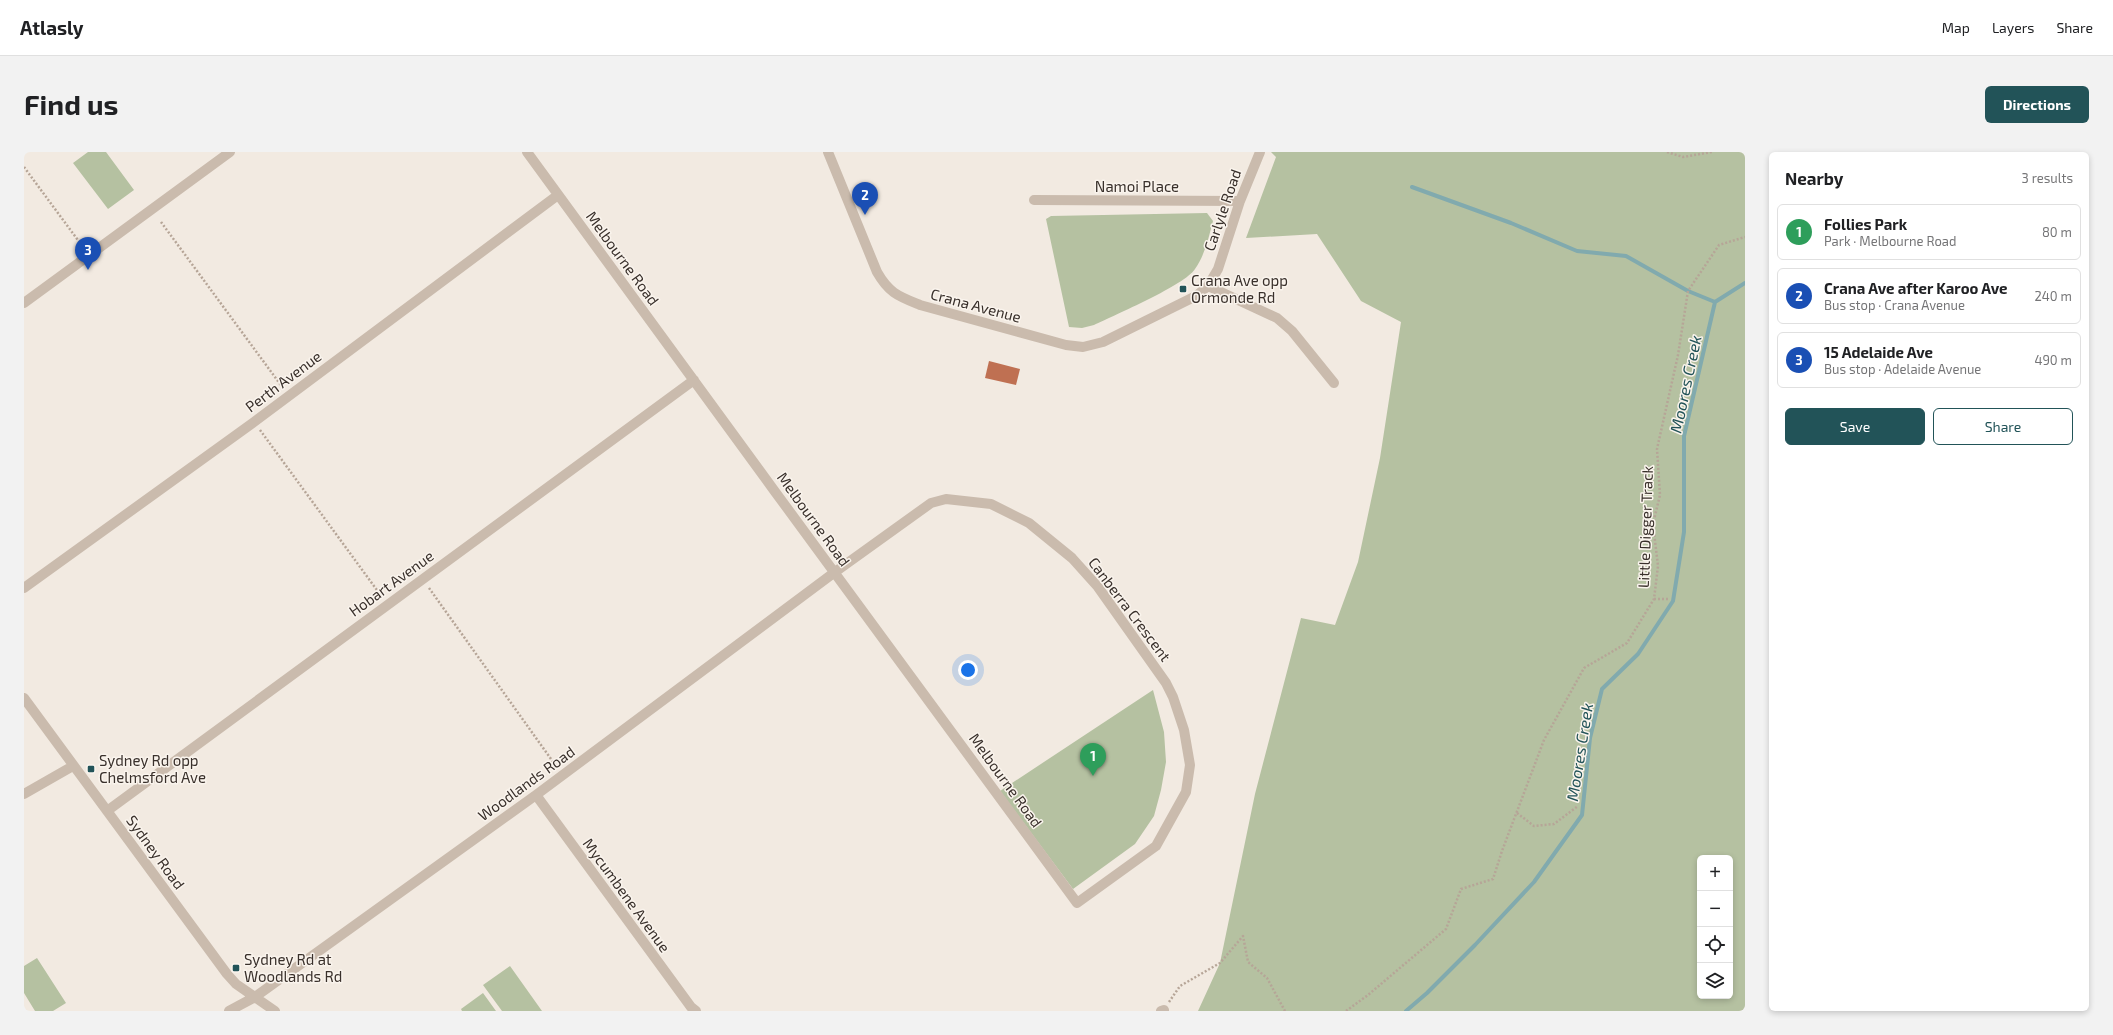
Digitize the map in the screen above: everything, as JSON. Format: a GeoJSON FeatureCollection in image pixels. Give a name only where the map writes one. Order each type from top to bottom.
{"type":"FeatureCollection","features":[{"type":"Feature","properties":{"kind":"street"},"geometry":{"type":"LineString","coordinates":[[24,303],[230,152]]}},
{"type":"Feature","properties":{"kind":"street","name":"Melbourne Road"},"geometry":{"type":"LineString","coordinates":[[527,152],[1077,903]]}},
{"type":"Feature","properties":{"kind":"street","name":"Crana Avenue"},"geometry":{"type":"LineString","coordinates":[[828,152],[880,278],[886,288],[902,298],[914,303],[1066,345],[1082,347],[1103,342],[1196,296]]}},
{"type":"Feature","properties":{"kind":"street","name":"Carlyle Road"},"geometry":{"type":"LineString","coordinates":[[1196,296],[1208,286],[1218,269],[1240,201],[1260,152]]}},
{"type":"Feature","properties":{"kind":"street","name":"Perth Avenue"},"geometry":{"type":"LineString","coordinates":[[24,588],[254,422],[558,195]]}},
{"type":"Feature","properties":{"kind":"street","name":"Namoi Place"},"geometry":{"type":"LineString","coordinates":[[1034,200],[1240,201]]}},
{"type":"Feature","properties":{"kind":"street"},"geometry":{"type":"LineString","coordinates":[[1208,286],[1277,318],[1292,331],[1334,383]]}},
{"type":"Feature","properties":{"kind":"street","name":"Hobart Avenue"},"geometry":{"type":"LineString","coordinates":[[107,811],[422,578],[694,380]]}},
{"type":"Feature","properties":{"kind":"street","name":"Canberra Crescent"},"geometry":{"type":"LineString","coordinates":[[835,572],[931,503],[946,499],[991,504],[1028,523],[1072,558],[1098,587],[1166,683],[1173,696],[1184,730],[1190,765],[1186,792],[1156,846],[1077,903]]}},
{"type":"Feature","properties":{"kind":"street","name":"Woodlands Road"},"geometry":{"type":"LineString","coordinates":[[229,1011],[255,997],[536,795],[835,572]]}},
{"type":"Feature","properties":{"kind":"street","name":"Sydney Road"},"geometry":{"type":"LineString","coordinates":[[24,698],[227,974],[236,984],[275,1011]]}},
{"type":"Feature","properties":{"kind":"street"},"geometry":{"type":"LineString","coordinates":[[24,794],[73,766]]}},
{"type":"Feature","properties":{"kind":"street","name":"Mycumbene Avenue"},"geometry":{"type":"LineString","coordinates":[[536,795],[691,1007],[696,1011]]}},
{"type":"Feature","properties":{"kind":"path"},"geometry":{"type":"LineString","coordinates":[[1667,152],[1683,157],[1712,152]]}},
{"type":"Feature","properties":{"kind":"path"},"geometry":{"type":"LineString","coordinates":[[24,167],[89,256]]}},
{"type":"Feature","properties":{"kind":"path"},"geometry":{"type":"LineString","coordinates":[[162,222],[288,396]]}},
{"type":"Feature","properties":{"kind":"path","name":"Little Digger Track"},"geometry":{"type":"LineString","coordinates":[[1346,1011],[1368,995],[1446,929],[1461,889],[1493,879],[1544,740],[1584,668],[1627,643],[1654,599],[1658,566],[1653,524],[1660,495],[1657,449],[1678,354],[1688,291],[1719,245],[1745,237]]}},
{"type":"Feature","properties":{"kind":"path"},"geometry":{"type":"LineString","coordinates":[[254,422],[388,604]]}},
{"type":"Feature","properties":{"kind":"path"},"geometry":{"type":"LineString","coordinates":[[422,578],[562,775]]}},
{"type":"Feature","properties":{"kind":"path"},"geometry":{"type":"LineString","coordinates":[[1654,599],[1668,599]]}},
{"type":"Feature","properties":{"kind":"path"},"geometry":{"type":"LineString","coordinates":[[1517,813],[1534,826],[1554,824],[1578,806]]}},
{"type":"Feature","properties":{"kind":"path"},"geometry":{"type":"LineString","coordinates":[[1162,1010],[1180,986],[1220,963],[1243,936],[1248,962],[1267,978],[1285,1011]]}},
{"type":"Feature","properties":{"kind":"green space"},"geometry":{"type":"Polygon","coordinates":[[[88,152],[106,152],[134,190],[108,209],[73,163],[88,152]]]}},
{"type":"Feature","properties":{"kind":"green space"},"geometry":{"type":"Polygon","coordinates":[[[1271,152],[1745,152],[1745,1011],[1198,1011],[1220,963],[1255,794],[1301,618],[1335,625],[1358,562],[1380,458],[1401,322],[1361,301],[1317,234],[1246,238],[1276,157],[1271,152]]]}},
{"type":"Feature","properties":{"kind":"green space"},"geometry":{"type":"Polygon","coordinates":[[[1207,213],[1213,221],[1208,239],[1198,264],[1189,276],[1149,299],[1094,325],[1082,328],[1069,327],[1046,219],[1051,216],[1207,213]]]}},
{"type":"Feature","properties":{"kind":"green space"},"geometry":{"type":"Polygon","coordinates":[[[1153,690],[1164,732],[1166,762],[1154,816],[1135,844],[1073,889],[1000,791],[1153,690]]]}},
{"type":"Feature","properties":{"kind":"green space"},"geometry":{"type":"Polygon","coordinates":[[[37,958],[66,1003],[53,1011],[35,1011],[24,993],[24,966],[37,958]]]}},
{"type":"Feature","properties":{"kind":"green space"},"geometry":{"type":"Polygon","coordinates":[[[510,966],[542,1011],[502,1011],[483,985],[510,966]]]}},
{"type":"Feature","properties":{"kind":"green space"},"geometry":{"type":"Polygon","coordinates":[[[483,993],[496,1011],[462,1011],[461,1009],[483,993]]]}},
{"type":"Feature","properties":{"kind":"building"},"geometry":{"type":"Polygon","coordinates":[[[989,361],[1020,369],[1016,385],[985,378],[989,361]]]}},
{"type":"Feature","properties":{"kind":"waterway"},"geometry":{"type":"LineString","coordinates":[[1412,187],[1511,223],[1577,251],[1626,256],[1688,291],[1715,302]]}},
{"type":"Feature","properties":{"kind":"waterway","name":"Moores Creek"},"geometry":{"type":"LineString","coordinates":[[1406,1011],[1427,993],[1475,945],[1534,882],[1582,815],[1590,738],[1602,689],[1638,654],[1673,601],[1684,532],[1684,436],[1715,302],[1745,283]]}},
{"type":"Feature","properties":{"kind":"place","name":"Crana Ave after Karoo Ave"},"geometry":{"type":"Point","coordinates":[865,215]}},
{"type":"Feature","properties":{"kind":"place","name":"15 Adelaide Ave"},"geometry":{"type":"Point","coordinates":[88,270]}},
{"type":"Feature","properties":{"kind":"place","name":"Crana Ave opp Ormonde Rd"},"geometry":{"type":"Point","coordinates":[1183,289]}},
{"type":"Feature","properties":{"kind":"place","name":"Sydney Rd opp Chelmsford Ave"},"geometry":{"type":"Point","coordinates":[91,769]}},
{"type":"Feature","properties":{"kind":"place","name":"Follies Park"},"geometry":{"type":"Point","coordinates":[1093,776]}},
{"type":"Feature","properties":{"kind":"place","name":"Sydney Rd at Woodlands Rd"},"geometry":{"type":"Point","coordinates":[236,968]}}]}
